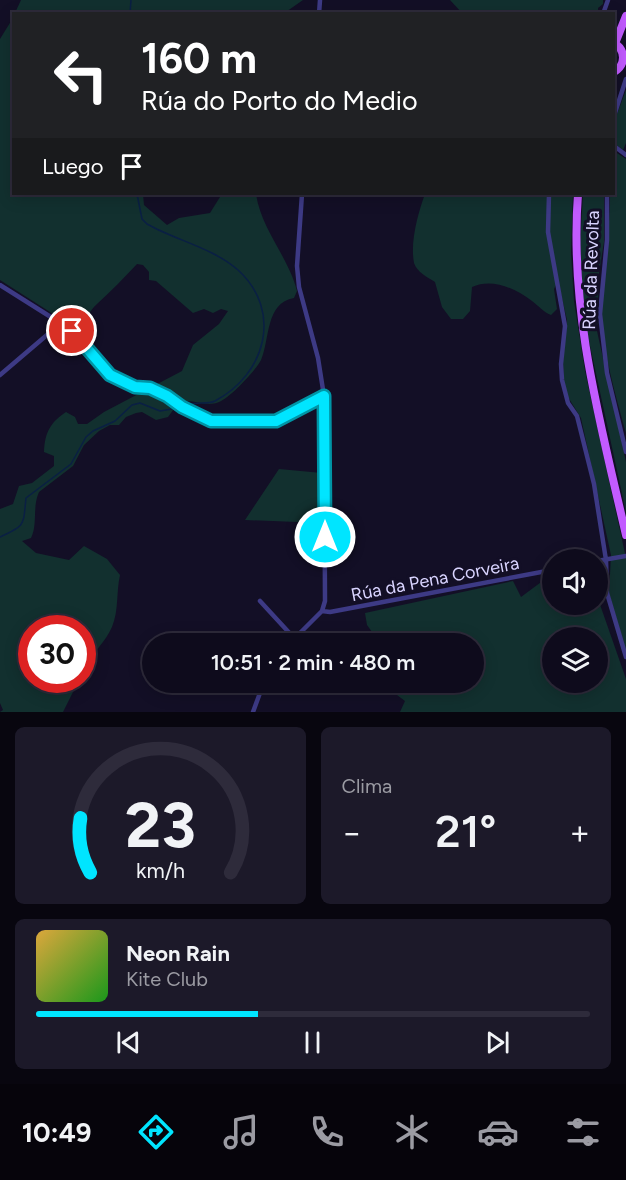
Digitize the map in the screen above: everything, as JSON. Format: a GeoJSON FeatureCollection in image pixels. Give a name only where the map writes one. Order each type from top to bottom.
{"type":"FeatureCollection","features":[{"type":"Feature","properties":{"kind":"main road"},"geometry":{"type":"LineString","coordinates":[[615,42],[624,20]]}},
{"type":"Feature","properties":{"kind":"main road"},"geometry":{"type":"LineString","coordinates":[[615,70],[624,57],[624,20]]}},
{"type":"Feature","properties":{"kind":"main road"},"geometry":{"type":"LineString","coordinates":[[578,195],[575,258],[581,327],[626,535]]}},
{"type":"Feature","properties":{"kind":"street"},"geometry":{"type":"LineString","coordinates":[[624,57],[626,70]]}},
{"type":"Feature","properties":{"kind":"street"},"geometry":{"type":"LineString","coordinates":[[615,113],[626,79]]}},
{"type":"Feature","properties":{"kind":"street"},"geometry":{"type":"LineString","coordinates":[[299,633],[322,610],[326,601],[324,396],[318,358],[299,287],[297,266],[302,195]]}},
{"type":"Feature","properties":{"kind":"street"},"geometry":{"type":"LineString","coordinates":[[549,195],[548,232],[565,326],[561,364],[562,380],[568,403],[579,424],[597,497],[609,559],[607,593],[626,657]]}},
{"type":"Feature","properties":{"kind":"street","name":"Rúa da Revolta"},"geometry":{"type":"LineString","coordinates":[[607,195],[607,240],[600,314],[607,373],[626,452]]}},
{"type":"Feature","properties":{"kind":"street"},"geometry":{"type":"LineString","coordinates":[[0,285],[61,323],[88,346],[110,375],[135,387],[150,388],[211,421],[276,421],[324,396]]}},
{"type":"Feature","properties":{"kind":"street"},"geometry":{"type":"LineString","coordinates":[[0,375],[61,323]]}},
{"type":"Feature","properties":{"kind":"street"},"geometry":{"type":"LineString","coordinates":[[609,559],[626,556]]}},
{"type":"Feature","properties":{"kind":"street","name":"Rúa da Pena Corveira"},"geometry":{"type":"LineString","coordinates":[[322,610],[330,612],[542,572]]}},
{"type":"Feature","properties":{"kind":"street"},"geometry":{"type":"LineString","coordinates":[[260,601],[289,633]]}},
{"type":"Feature","properties":{"kind":"street"},"geometry":{"type":"LineString","coordinates":[[253,712],[260,693]]}},
{"type":"Feature","properties":{"kind":"green space"},"geometry":{"type":"Polygon","coordinates":[[[21,0],[303,0],[286,12],[15,12],[21,0]]]}},
{"type":"Feature","properties":{"kind":"green space"},"geometry":{"type":"Polygon","coordinates":[[[450,0],[603,0],[598,12],[461,12],[450,0]]]}},
{"type":"Feature","properties":{"kind":"green space"},"geometry":{"type":"Polygon","coordinates":[[[12,20],[12,195],[143,195],[144,205],[167,225],[179,218],[210,213],[220,197],[256,195],[263,219],[288,266],[297,291],[294,298],[278,307],[270,323],[261,360],[230,395],[214,404],[179,402],[168,417],[156,420],[142,412],[126,417],[119,425],[110,425],[99,431],[84,445],[73,466],[39,492],[33,533],[31,538],[22,541],[36,553],[69,560],[84,546],[107,559],[120,575],[116,614],[112,627],[96,652],[96,615],[18,615],[18,693],[72,693],[63,712],[0,712],[3,710],[0,703],[0,509],[13,504],[19,486],[32,483],[54,466],[54,456],[44,452],[47,433],[52,424],[61,416],[66,412],[75,417],[78,424],[87,424],[104,412],[182,371],[193,345],[219,324],[228,311],[221,309],[213,313],[204,309],[193,313],[156,281],[149,280],[149,272],[143,265],[137,264],[75,328],[0,280],[0,39],[12,20]]]}},
{"type":"Feature","properties":{"kind":"green space"},"geometry":{"type":"Polygon","coordinates":[[[626,90],[626,143],[623,150],[615,144],[615,119],[626,90]]]}},
{"type":"Feature","properties":{"kind":"green space"},"geometry":{"type":"Polygon","coordinates":[[[615,152],[626,159],[626,433],[610,370],[602,321],[610,195],[615,195],[615,152]]]}},
{"type":"Feature","properties":{"kind":"green space"},"geometry":{"type":"Polygon","coordinates":[[[425,195],[573,195],[571,252],[574,301],[585,371],[626,558],[626,651],[609,593],[611,555],[581,418],[568,397],[564,382],[563,362],[567,320],[558,281],[554,289],[557,309],[551,315],[518,292],[495,284],[480,284],[472,287],[470,311],[463,319],[451,319],[442,307],[435,282],[415,266],[413,255],[417,219],[425,195]]]}},
{"type":"Feature","properties":{"kind":"green space"},"geometry":{"type":"Polygon","coordinates":[[[583,195],[604,195],[604,242],[599,273],[597,331],[626,462],[626,512],[584,318],[580,243],[583,195]]]}},
{"type":"Feature","properties":{"kind":"green space"},"geometry":{"type":"Polygon","coordinates":[[[279,469],[322,473],[322,523],[245,520],[279,469]]]}},
{"type":"Feature","properties":{"kind":"green space"},"geometry":{"type":"Polygon","coordinates":[[[513,581],[521,597],[542,581],[542,615],[604,615],[608,627],[542,627],[542,693],[608,693],[608,627],[626,679],[626,712],[400,712],[405,701],[394,693],[484,693],[484,633],[373,633],[367,625],[365,613],[513,581]]]}},
{"type":"Feature","properties":{"kind":"waterway"},"geometry":{"type":"LineString","coordinates":[[130,12],[131,0]]}},
{"type":"Feature","properties":{"kind":"waterway"},"geometry":{"type":"LineString","coordinates":[[137,195],[142,219],[147,224],[228,262],[252,286],[261,304],[264,322],[262,341],[257,358],[246,375],[215,401],[188,405]]}},
{"type":"Feature","properties":{"kind":"waterway"},"geometry":{"type":"LineString","coordinates":[[0,537],[22,524],[26,498],[71,464],[86,437],[93,431],[115,421],[132,405],[140,403],[160,411],[172,409]]}},
{"type":"Feature","properties":{"kind":"route"},"geometry":{"type":"LineString","coordinates":[[72,331],[88,346],[110,375],[135,387],[150,388],[167,396],[200,418],[211,421],[221,423],[276,421],[324,396],[325,537]]}}]}
